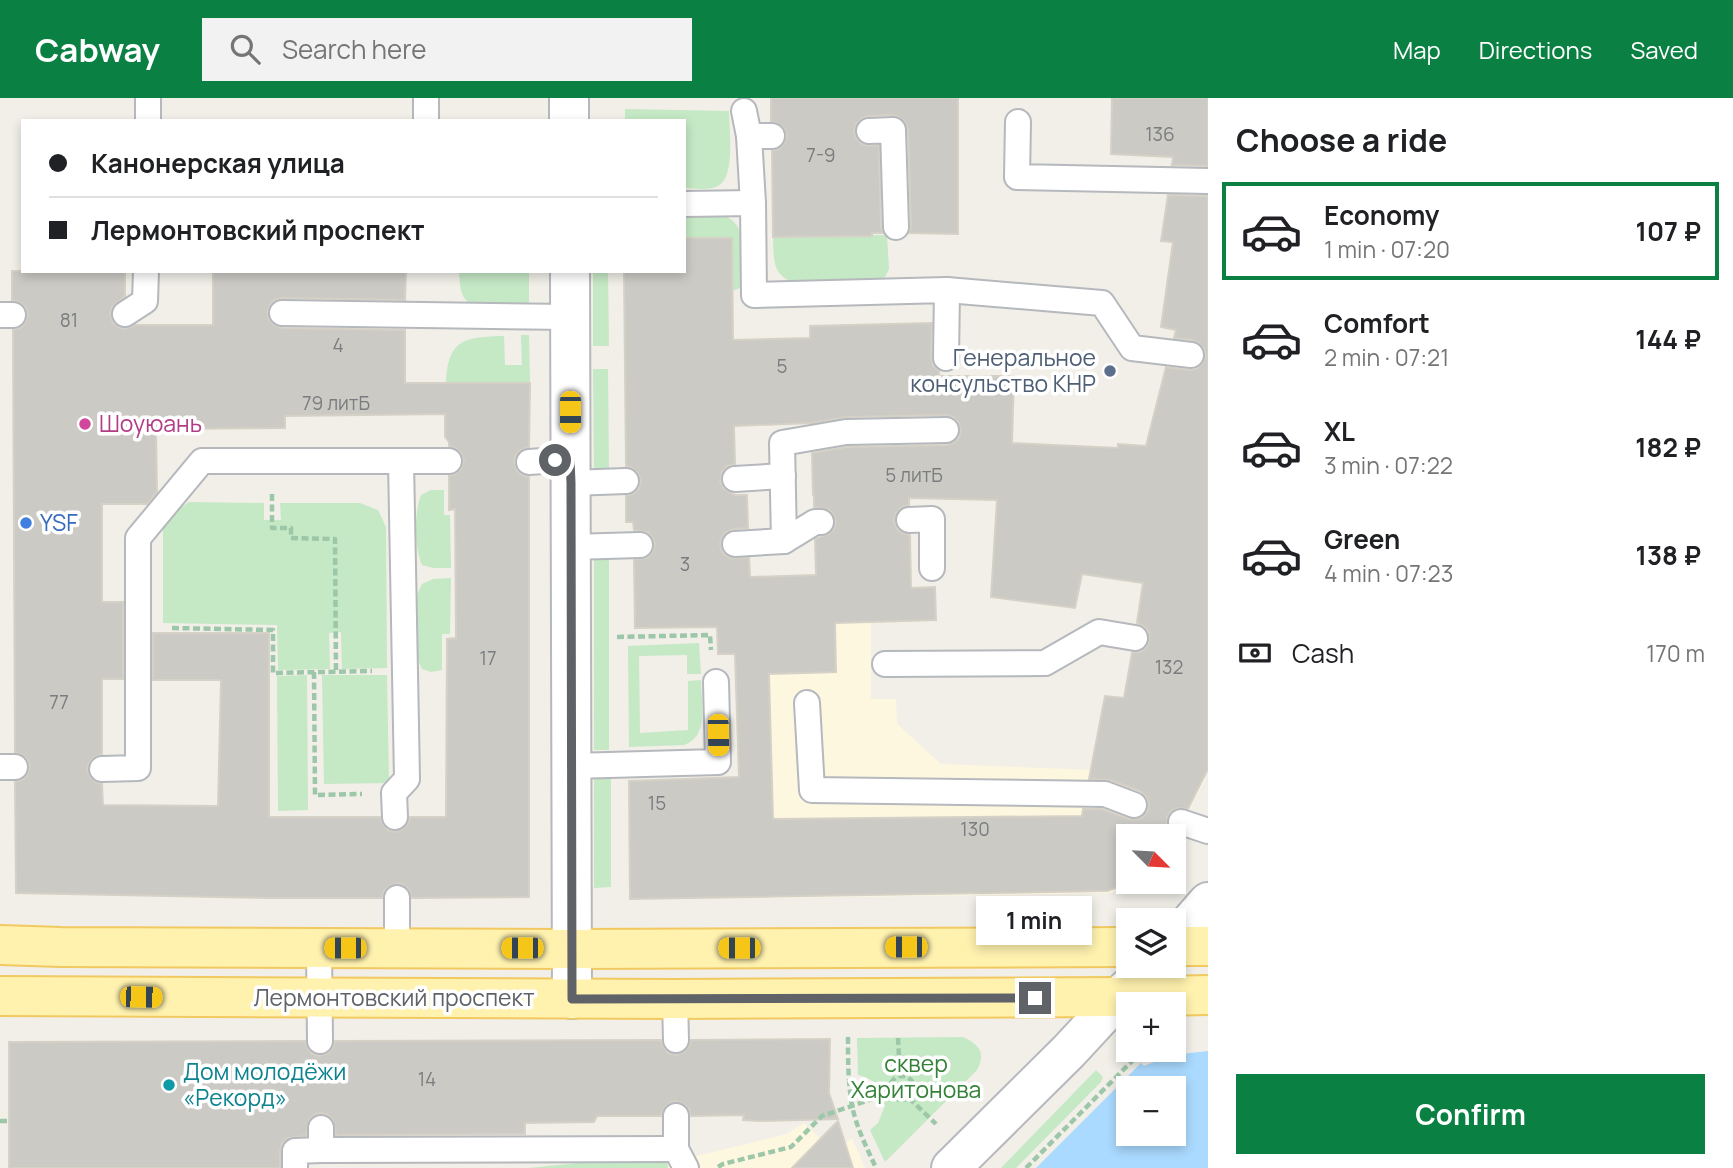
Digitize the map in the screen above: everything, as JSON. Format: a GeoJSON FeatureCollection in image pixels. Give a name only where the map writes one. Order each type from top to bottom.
{"type":"FeatureCollection","features":[{"type":"Feature","properties":{"kind":"main road"},"geometry":{"type":"LineString","coordinates":[[0,945],[572,949],[1116,947]]}},
{"type":"Feature","properties":{"kind":"main road"},"geometry":{"type":"LineString","coordinates":[[1186,946],[1208,946]]}},
{"type":"Feature","properties":{"kind":"main road","name":"Лермонтовский проспект"},"geometry":{"type":"LineString","coordinates":[[1186,995],[1208,995]]}},
{"type":"Feature","properties":{"kind":"main road","name":"Лермонтовский проспект"},"geometry":{"type":"LineString","coordinates":[[0,996],[572,999],[1116,997]]}},
{"type":"Feature","properties":{"kind":"street"},"geometry":{"type":"LineString","coordinates":[[569,98],[569,119]]}},
{"type":"Feature","properties":{"kind":"street"},"geometry":{"type":"LineString","coordinates":[[570,273],[572,999]]}},
{"type":"Feature","properties":{"kind":"street"},"geometry":{"type":"LineString","coordinates":[[1186,927],[1208,902]]}},
{"type":"Feature","properties":{"kind":"street"},"geometry":{"type":"LineString","coordinates":[[1124,992],[1138,978]]}},
{"type":"Feature","properties":{"kind":"street"},"geometry":{"type":"LineString","coordinates":[[951,1168],[1116,1000]]}},
{"type":"Feature","properties":{"kind":"lane"},"geometry":{"type":"LineString","coordinates":[[148,98],[148,119]]}},
{"type":"Feature","properties":{"kind":"lane"},"geometry":{"type":"LineString","coordinates":[[426,98],[426,119]]}},
{"type":"Feature","properties":{"kind":"lane"},"geometry":{"type":"LineString","coordinates":[[744,111],[761,136],[753,203],[754,295],[947,290],[1102,303],[1132,348],[1191,355]]}},
{"type":"Feature","properties":{"kind":"lane"},"geometry":{"type":"LineString","coordinates":[[1018,122],[1017,177],[1208,181]]}},
{"type":"Feature","properties":{"kind":"lane"},"geometry":{"type":"LineString","coordinates":[[869,131],[893,130],[896,228]]}},
{"type":"Feature","properties":{"kind":"lane"},"geometry":{"type":"LineString","coordinates":[[686,204],[753,203]]}},
{"type":"Feature","properties":{"kind":"lane"},"geometry":{"type":"LineString","coordinates":[[125,314],[145,301],[146,273]]}},
{"type":"Feature","properties":{"kind":"lane"},"geometry":{"type":"LineString","coordinates":[[947,290],[947,358]]}},
{"type":"Feature","properties":{"kind":"lane"},"geometry":{"type":"LineString","coordinates":[[282,313],[570,317]]}},
{"type":"Feature","properties":{"kind":"lane"},"geometry":{"type":"LineString","coordinates":[[784,541],[782,443],[846,432],[946,430]]}},
{"type":"Feature","properties":{"kind":"lane"},"geometry":{"type":"LineString","coordinates":[[102,769],[138,768],[138,538],[202,461],[449,461]]}},
{"type":"Feature","properties":{"kind":"lane"},"geometry":{"type":"LineString","coordinates":[[395,805],[407,779],[401,461]]}},
{"type":"Feature","properties":{"kind":"lane"},"geometry":{"type":"LineString","coordinates":[[529,462],[626,481]]}},
{"type":"Feature","properties":{"kind":"lane"},"geometry":{"type":"LineString","coordinates":[[735,479],[783,476]]}},
{"type":"Feature","properties":{"kind":"lane"},"geometry":{"type":"LineString","coordinates":[[909,520],[932,519],[932,568]]}},
{"type":"Feature","properties":{"kind":"lane"},"geometry":{"type":"LineString","coordinates":[[736,544],[784,541],[821,522]]}},
{"type":"Feature","properties":{"kind":"lane"},"geometry":{"type":"LineString","coordinates":[[571,547],[640,545]]}},
{"type":"Feature","properties":{"kind":"lane"},"geometry":{"type":"LineString","coordinates":[[885,664],[1045,663],[1099,632],[1135,638]]}},
{"type":"Feature","properties":{"kind":"lane"},"geometry":{"type":"LineString","coordinates":[[572,765],[718,762],[716,682]]}},
{"type":"Feature","properties":{"kind":"lane"},"geometry":{"type":"LineString","coordinates":[[807,703],[811,790],[1105,794],[1134,805]]}},
{"type":"Feature","properties":{"kind":"lane"},"geometry":{"type":"LineString","coordinates":[[1181,822],[1208,831]]}},
{"type":"Feature","properties":{"kind":"lane"},"geometry":{"type":"LineString","coordinates":[[397,898],[397,948]]}},
{"type":"Feature","properties":{"kind":"lane"},"geometry":{"type":"LineString","coordinates":[[319,948],[320,1041]]}},
{"type":"Feature","properties":{"kind":"lane"},"geometry":{"type":"LineString","coordinates":[[676,999],[676,1040]]}},
{"type":"Feature","properties":{"kind":"lane"},"geometry":{"type":"LineString","coordinates":[[295,1168],[295,1151],[321,1139],[681,1158],[676,1116]]}},
{"type":"Feature","properties":{"kind":"path"},"geometry":{"type":"LineString","coordinates":[[271,461],[272,528],[291,528],[291,538],[335,539],[336,672]]}},
{"type":"Feature","properties":{"kind":"path"},"geometry":{"type":"LineString","coordinates":[[138,627],[274,629],[274,673],[404,671]]}},
{"type":"Feature","properties":{"kind":"path"},"geometry":{"type":"LineString","coordinates":[[314,672],[315,795],[395,805]]}},
{"type":"Feature","properties":{"kind":"path"},"geometry":{"type":"LineString","coordinates":[[898,1030],[900,1076]]}},
{"type":"Feature","properties":{"kind":"path"},"geometry":{"type":"LineString","coordinates":[[848,1031],[852,1107],[876,1168]]}},
{"type":"Feature","properties":{"kind":"path"},"geometry":{"type":"LineString","coordinates":[[1026,1168],[1131,1062]]}},
{"type":"Feature","properties":{"kind":"path"},"geometry":{"type":"LineString","coordinates":[[900,1076],[906,1077],[914,1087],[909,1098],[903,1100],[890,1093],[891,1084],[900,1076]]}},
{"type":"Feature","properties":{"kind":"path"},"geometry":{"type":"LineString","coordinates":[[717,1168],[723,1164],[791,1147],[822,1116],[890,1093]]}},
{"type":"Feature","properties":{"kind":"path"},"geometry":{"type":"LineString","coordinates":[[909,1098],[936,1124]]}},
{"type":"Feature","properties":{"kind":"path"},"geometry":{"type":"LineString","coordinates":[[0,1121],[9,1121]]}},
{"type":"Feature","properties":{"kind":"shaded area"},"geometry":{"type":"Polygon","coordinates":[[[871,622],[871,699],[896,699],[897,724],[941,764],[1206,778],[1181,824],[1116,824],[1116,891],[1111,893],[774,898],[769,698],[761,698],[774,625],[775,674],[835,672],[835,623],[871,622]]]}},
{"type":"Feature","properties":{"kind":"shaded area"},"geometry":{"type":"Polygon","coordinates":[[[804,1123],[834,1152],[852,1138],[865,1168],[633,1168],[786,1134],[804,1123]]]}},
{"type":"Feature","properties":{"kind":"green space"},"geometry":{"type":"Polygon","coordinates":[[[625,109],[729,111],[729,163],[724,181],[710,188],[686,188],[686,119],[625,119],[625,109]]]}},
{"type":"Feature","properties":{"kind":"green space"},"geometry":{"type":"Polygon","coordinates":[[[718,214],[737,225],[741,237],[743,271],[740,288],[732,291],[731,238],[686,238],[686,215],[718,214]]]}},
{"type":"Feature","properties":{"kind":"green space"},"geometry":{"type":"Polygon","coordinates":[[[887,235],[889,269],[885,277],[878,280],[790,281],[779,273],[775,263],[773,237],[887,235]]]}},
{"type":"Feature","properties":{"kind":"green space"},"geometry":{"type":"Polygon","coordinates":[[[459,273],[529,273],[529,302],[520,305],[509,307],[471,304],[461,290],[459,273]]]}},
{"type":"Feature","properties":{"kind":"green space"},"geometry":{"type":"Polygon","coordinates":[[[593,273],[608,273],[609,346],[593,346],[593,273]]]}},
{"type":"Feature","properties":{"kind":"green space"},"geometry":{"type":"Polygon","coordinates":[[[521,335],[529,335],[530,383],[446,383],[450,357],[461,343],[469,340],[504,336],[505,365],[522,365],[521,335]]]}},
{"type":"Feature","properties":{"kind":"green space"},"geometry":{"type":"Polygon","coordinates":[[[593,369],[608,369],[609,472],[594,472],[593,369]]]}},
{"type":"Feature","properties":{"kind":"green space"},"geometry":{"type":"Polygon","coordinates":[[[431,490],[444,490],[444,515],[450,515],[451,568],[422,565],[419,557],[416,540],[417,511],[421,495],[431,490]]]}},
{"type":"Feature","properties":{"kind":"green space"},"geometry":{"type":"Polygon","coordinates":[[[189,502],[264,503],[264,520],[281,520],[280,503],[360,503],[378,510],[386,527],[387,668],[342,669],[341,632],[329,633],[330,669],[278,670],[277,625],[163,623],[163,519],[189,502]]]}},
{"type":"Feature","properties":{"kind":"green space"},"geometry":{"type":"Polygon","coordinates":[[[594,557],[609,557],[609,750],[594,750],[594,557]]]}},
{"type":"Feature","properties":{"kind":"green space"},"geometry":{"type":"Polygon","coordinates":[[[451,578],[450,634],[442,634],[442,670],[431,672],[422,669],[418,660],[417,595],[422,584],[433,579],[451,578]]]}},
{"type":"Feature","properties":{"kind":"green space"},"geometry":{"type":"Polygon","coordinates":[[[699,643],[701,674],[687,674],[687,655],[639,656],[640,733],[688,730],[688,681],[701,680],[702,717],[698,734],[684,745],[629,747],[628,646],[699,643]]]}},
{"type":"Feature","properties":{"kind":"green space"},"geometry":{"type":"Polygon","coordinates":[[[307,675],[308,810],[278,811],[277,676],[307,675]]]}},
{"type":"Feature","properties":{"kind":"green space"},"geometry":{"type":"Polygon","coordinates":[[[322,675],[387,675],[389,783],[324,784],[322,675]]]}},
{"type":"Feature","properties":{"kind":"green space"},"geometry":{"type":"Polygon","coordinates":[[[611,777],[611,887],[594,888],[594,778],[611,777]]]}},
{"type":"Feature","properties":{"kind":"green space","name":"сквер Харитонова"},"geometry":{"type":"Polygon","coordinates":[[[963,1037],[980,1050],[981,1059],[977,1070],[885,1162],[870,1130],[878,1123],[885,1106],[877,1086],[870,1079],[858,1075],[857,1038],[963,1037]]]}},
{"type":"Feature","properties":{"kind":"green space"},"geometry":{"type":"Polygon","coordinates":[[[1096,1070],[1103,1077],[1101,1082],[1016,1168],[1001,1168],[1096,1070]]]}},
{"type":"Feature","properties":{"kind":"green space"},"geometry":{"type":"Polygon","coordinates":[[[660,1155],[667,1158],[668,1168],[528,1168],[660,1155]]]}},
{"type":"Feature","properties":{"kind":"water"},"geometry":{"type":"Polygon","coordinates":[[[1208,1051],[1208,1168],[1036,1168],[1116,1088],[1116,1146],[1186,1146],[1186,1076],[1128,1076],[1141,1063],[1144,1066],[1154,1062],[1186,1062],[1186,1053],[1208,1051]]]}},
{"type":"Feature","properties":{"kind":"building"},"geometry":{"type":"Polygon","coordinates":[[[771,98],[958,98],[958,234],[909,233],[908,130],[905,122],[892,115],[862,118],[854,131],[862,144],[879,145],[883,233],[872,233],[872,236],[773,237],[772,151],[784,144],[787,135],[780,124],[771,121],[771,98]]]}},
{"type":"Feature","properties":{"kind":"building"},"geometry":{"type":"Polygon","coordinates":[[[1112,98],[1208,98],[1208,166],[1172,165],[1173,157],[1111,154],[1112,98]]]}},
{"type":"Feature","properties":{"kind":"building"},"geometry":{"type":"Polygon","coordinates":[[[1168,195],[1208,196],[1208,769],[1188,809],[1177,808],[1171,811],[1167,824],[1116,824],[1116,888],[1107,891],[630,899],[629,781],[739,777],[735,654],[718,654],[717,627],[635,628],[634,560],[648,557],[655,544],[648,532],[634,530],[633,522],[626,522],[626,496],[639,489],[641,481],[638,473],[626,466],[624,273],[686,273],[686,238],[732,238],[733,340],[810,338],[810,326],[932,323],[931,358],[939,376],[1014,376],[1012,443],[1118,448],[1118,444],[1146,446],[1166,367],[1196,369],[1206,356],[1199,343],[1174,338],[1176,330],[1161,327],[1173,242],[1161,241],[1168,195]],[[946,415],[846,417],[812,423],[734,426],[735,464],[727,466],[720,481],[728,492],[747,495],[748,528],[726,532],[720,544],[722,552],[729,558],[749,558],[750,577],[816,575],[815,539],[829,534],[836,521],[829,510],[814,507],[812,453],[847,447],[947,445],[959,438],[961,429],[954,417],[946,415]],[[909,498],[909,505],[896,513],[894,521],[897,529],[910,535],[911,588],[935,587],[936,620],[835,623],[836,672],[769,674],[773,819],[1082,816],[1083,809],[1102,809],[1129,819],[1143,817],[1148,811],[1149,803],[1140,791],[1110,780],[1089,779],[1105,696],[1124,698],[1132,653],[1141,652],[1149,641],[1149,632],[1137,623],[1143,583],[1082,574],[1075,608],[991,597],[997,500],[909,498]]]}},
{"type":"Feature","properties":{"kind":"building"},"geometry":{"type":"Polygon","coordinates":[[[12,271],[125,273],[125,296],[112,307],[110,314],[113,323],[118,327],[125,329],[135,325],[213,325],[213,273],[406,273],[405,300],[282,298],[274,300],[270,305],[267,312],[269,320],[282,328],[405,330],[405,383],[530,383],[529,447],[520,450],[514,462],[517,471],[529,477],[529,897],[412,898],[409,890],[398,883],[389,886],[382,898],[16,893],[15,782],[27,775],[30,766],[23,755],[15,752],[13,330],[25,323],[28,314],[21,303],[12,300],[12,271]],[[445,414],[285,416],[285,428],[156,429],[157,492],[147,504],[102,504],[102,602],[123,602],[123,679],[102,679],[102,754],[94,757],[87,769],[90,777],[102,784],[103,805],[218,806],[221,680],[153,680],[153,633],[269,633],[269,817],[380,817],[388,830],[395,832],[403,829],[410,817],[446,817],[447,639],[456,638],[455,509],[449,510],[449,476],[461,469],[464,460],[457,449],[449,446],[445,437],[445,414]]]}},
{"type":"Feature","properties":{"kind":"building"},"geometry":{"type":"Polygon","coordinates":[[[830,1039],[829,1093],[838,1119],[761,1121],[743,1120],[744,1115],[691,1116],[684,1104],[675,1101],[664,1108],[661,1116],[597,1116],[594,1122],[525,1123],[525,1134],[336,1135],[333,1120],[320,1113],[309,1120],[306,1136],[288,1138],[282,1143],[280,1168],[9,1168],[9,1042],[305,1041],[312,1054],[319,1056],[328,1053],[335,1041],[661,1040],[668,1053],[676,1055],[684,1052],[691,1040],[830,1039]]]}},
{"type":"Feature","properties":{"kind":"building"},"geometry":{"type":"Polygon","coordinates":[[[838,1121],[853,1168],[792,1168],[838,1121]]]}},
{"type":"Feature","properties":{"kind":"place","name":"Генеральное консульство КНР"},"geometry":{"type":"Point","coordinates":[1110,371]}},
{"type":"Feature","properties":{"kind":"place","name":"Шоуюань"},"geometry":{"type":"Point","coordinates":[85,424]}},
{"type":"Feature","properties":{"kind":"place","name":"YSF"},"geometry":{"type":"Point","coordinates":[26,523]}},
{"type":"Feature","properties":{"kind":"place","name":"Дом молодёжи «Рекорд»"},"geometry":{"type":"Point","coordinates":[169,1085]}},
{"type":"Feature","properties":{"kind":"route"},"geometry":{"type":"LineString","coordinates":[[555,460],[570,459],[571,483],[572,999],[1035,998]]}}]}
